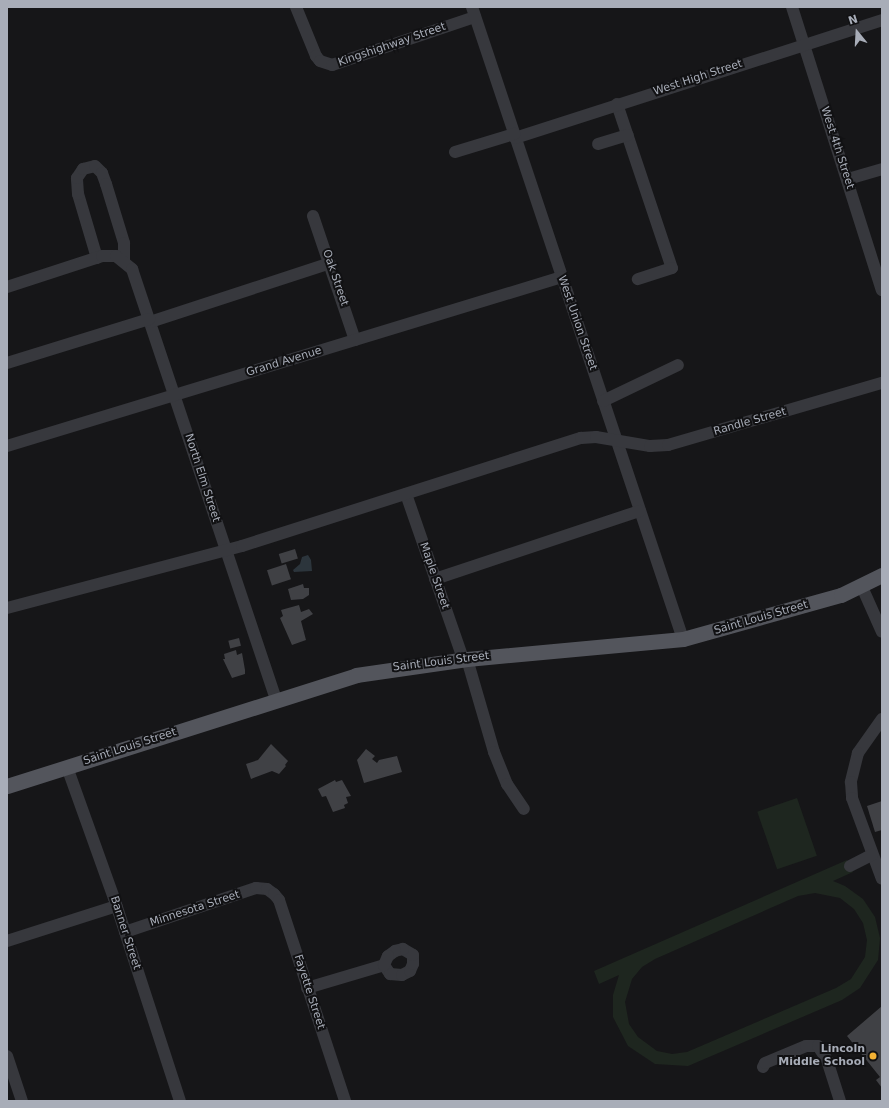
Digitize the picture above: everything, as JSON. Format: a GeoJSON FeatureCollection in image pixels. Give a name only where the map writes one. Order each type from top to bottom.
{"type":"FeatureCollection","features":[{"type":"Feature","properties":{"kind":"main road","name":"Saint Louis Street"},"geometry":{"type":"LineString","coordinates":[[7,786],[356,675],[465,659],[683,639],[842,595],[862,587],[882,575]]}},
{"type":"Feature","properties":{"kind":"street","name":"Kingshighway Street"},"geometry":{"type":"LineString","coordinates":[[296,7],[316,56],[320,61],[332,65],[473,12]]}},
{"type":"Feature","properties":{"kind":"street","name":"West 4th Street"},"geometry":{"type":"LineString","coordinates":[[792,7],[848,179],[882,290]]}},
{"type":"Feature","properties":{"kind":"street","name":"West Union Street"},"geometry":{"type":"LineString","coordinates":[[473,12],[683,639]]}},
{"type":"Feature","properties":{"kind":"street","name":"West High Street"},"geometry":{"type":"LineString","coordinates":[[455,152],[515,136],[882,20]]}},
{"type":"Feature","properties":{"kind":"street"},"geometry":{"type":"LineString","coordinates":[[617,104],[672,268],[638,279]]}},
{"type":"Feature","properties":{"kind":"street"},"geometry":{"type":"LineString","coordinates":[[598,144],[628,135]]}},
{"type":"Feature","properties":{"kind":"street"},"geometry":{"type":"LineString","coordinates":[[7,287],[108,255],[124,260],[124,243],[106,184],[102,173],[95,166],[83,169],[77,178],[78,194],[97,258]]}},
{"type":"Feature","properties":{"kind":"street"},"geometry":{"type":"LineString","coordinates":[[848,179],[882,169]]}},
{"type":"Feature","properties":{"kind":"street","name":"Oak Street"},"geometry":{"type":"LineString","coordinates":[[313,216],[355,340]]}},
{"type":"Feature","properties":{"kind":"street","name":"North Elm Street"},"geometry":{"type":"LineString","coordinates":[[124,260],[132,268],[225,551],[276,700]]}},
{"type":"Feature","properties":{"kind":"street"},"geometry":{"type":"LineString","coordinates":[[7,363],[330,263]]}},
{"type":"Feature","properties":{"kind":"street","name":"Grand Avenue"},"geometry":{"type":"LineString","coordinates":[[7,446],[562,277]]}},
{"type":"Feature","properties":{"kind":"street"},"geometry":{"type":"LineString","coordinates":[[603,401],[678,365]]}},
{"type":"Feature","properties":{"kind":"street","name":"Randle Street"},"geometry":{"type":"LineString","coordinates":[[7,608],[225,551],[581,438],[596,437],[650,446],[668,445],[882,383]]}},
{"type":"Feature","properties":{"kind":"street","name":"Maple Street"},"geometry":{"type":"LineString","coordinates":[[406,494],[435,579],[465,659],[494,752],[507,784],[524,809]]}},
{"type":"Feature","properties":{"kind":"street"},"geometry":{"type":"LineString","coordinates":[[435,579],[640,512]]}},
{"type":"Feature","properties":{"kind":"street"},"geometry":{"type":"LineString","coordinates":[[862,587],[882,632]]}},
{"type":"Feature","properties":{"kind":"street"},"geometry":{"type":"LineString","coordinates":[[882,719],[858,753],[851,782],[852,798],[882,879]]}},
{"type":"Feature","properties":{"kind":"street","name":"Banner Street"},"geometry":{"type":"LineString","coordinates":[[67,767],[125,932],[180,1101]]}},
{"type":"Feature","properties":{"kind":"street"},"geometry":{"type":"LineString","coordinates":[[850,866],[872,855]]}},
{"type":"Feature","properties":{"kind":"street","name":"Minnesota Street"},"geometry":{"type":"LineString","coordinates":[[125,932],[256,888],[265,889]]}},
{"type":"Feature","properties":{"kind":"street","name":"Fayette Street"},"geometry":{"type":"LineString","coordinates":[[265,889],[279,900],[345,1101]]}},
{"type":"Feature","properties":{"kind":"street"},"geometry":{"type":"LineString","coordinates":[[7,941],[116,906]]}},
{"type":"Feature","properties":{"kind":"street"},"geometry":{"type":"LineString","coordinates":[[308,988],[384,965]]}},
{"type":"Feature","properties":{"kind":"street"},"geometry":{"type":"LineString","coordinates":[[762,1067],[765,1063],[806,1046],[818,1046],[827,1060],[840,1101]]}},
{"type":"Feature","properties":{"kind":"street"},"geometry":{"type":"LineString","coordinates":[[7,1056],[22,1101]]}},
{"type":"Feature","properties":{"kind":"shaded area"},"geometry":{"type":"Polygon","coordinates":[[[308,555],[311,560],[312,571],[294,572],[293,570],[300,564],[302,557],[308,555]]]}},
{"type":"Feature","properties":{"kind":"shaded area"},"geometry":{"type":"Polygon","coordinates":[[[797,798],[817,856],[777,869],[757,812],[797,798]]]}},
{"type":"Feature","properties":{"kind":"shaded area"},"geometry":{"type":"Polygon","coordinates":[[[847,860],[853,872],[833,881],[845,886],[863,899],[875,917],[880,938],[878,960],[860,988],[842,1000],[688,1066],[655,1064],[628,1046],[613,1017],[613,995],[619,975],[599,984],[594,971],[847,860]],[[815,893],[798,896],[655,959],[642,967],[632,979],[625,1002],[629,1024],[638,1037],[657,1051],[672,1054],[687,1052],[836,988],[851,979],[865,957],[867,940],[863,923],[854,909],[840,898],[815,893]]]}},
{"type":"Feature","properties":{"kind":"building"},"geometry":{"type":"Polygon","coordinates":[[[295,549],[298,559],[282,564],[279,554],[295,549]]]}},
{"type":"Feature","properties":{"kind":"building"},"geometry":{"type":"Polygon","coordinates":[[[286,564],[291,579],[272,585],[267,570],[286,564]]]}},
{"type":"Feature","properties":{"kind":"building"},"geometry":{"type":"Polygon","coordinates":[[[303,584],[304,588],[309,588],[309,595],[303,599],[291,600],[288,589],[303,584]]]}},
{"type":"Feature","properties":{"kind":"building"},"geometry":{"type":"Polygon","coordinates":[[[299,605],[301,612],[309,609],[313,614],[301,621],[306,640],[292,645],[280,618],[283,616],[281,610],[299,605]]]}},
{"type":"Feature","properties":{"kind":"building"},"geometry":{"type":"Polygon","coordinates":[[[239,638],[241,646],[230,648],[228,641],[239,638]]]}},
{"type":"Feature","properties":{"kind":"building"},"geometry":{"type":"Polygon","coordinates":[[[236,650],[237,655],[242,653],[245,674],[232,678],[223,659],[225,659],[224,654],[236,650]]]}},
{"type":"Feature","properties":{"kind":"building"},"geometry":{"type":"Polygon","coordinates":[[[271,744],[288,761],[285,765],[286,766],[279,774],[272,771],[251,779],[246,764],[258,760],[271,744]]]}},
{"type":"Feature","properties":{"kind":"building"},"geometry":{"type":"Polygon","coordinates":[[[366,749],[375,756],[372,759],[377,763],[379,760],[397,756],[402,772],[364,783],[357,760],[366,749]]]}},
{"type":"Feature","properties":{"kind":"building"},"geometry":{"type":"Polygon","coordinates":[[[335,780],[336,782],[342,780],[351,796],[346,797],[348,803],[344,805],[345,808],[333,812],[326,796],[322,797],[318,789],[335,780]]]}},
{"type":"Feature","properties":{"kind":"building"},"geometry":{"type":"Polygon","coordinates":[[[882,801],[882,830],[875,832],[867,806],[882,801]]]}},
{"type":"Feature","properties":{"kind":"building","name":"Lincoln Middle School"},"geometry":{"type":"Polygon","coordinates":[[[882,1006],[882,1088],[876,1080],[880,1077],[847,1036],[882,1006]]]}},
{"type":"Feature","properties":{"kind":"place","name":"Lincoln Middle School"},"geometry":{"type":"Point","coordinates":[873,1056]}}]}
